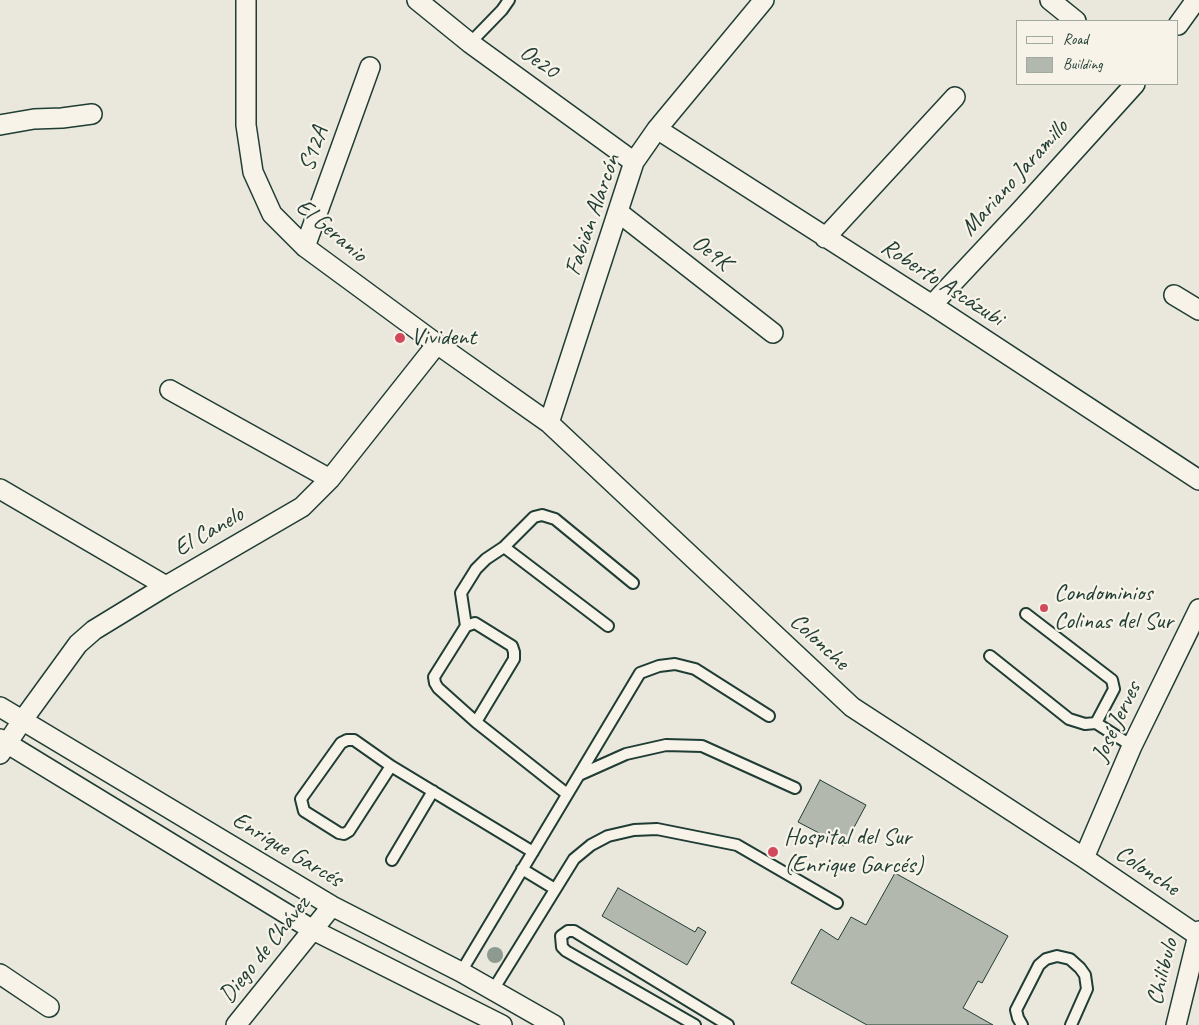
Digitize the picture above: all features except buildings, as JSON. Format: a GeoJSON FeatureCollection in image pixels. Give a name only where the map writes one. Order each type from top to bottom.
{"type":"FeatureCollection","features":[{"type":"Feature","properties":{"kind":"street","name":"El Geranio"},"geometry":{"type":"LineString","coordinates":[[246,0],[246,125],[253,172],[272,214],[305,247],[438,344]]}},
{"type":"Feature","properties":{"kind":"street","name":"Oe20"},"geometry":{"type":"LineString","coordinates":[[417,0],[470,43],[634,162]]}},
{"type":"Feature","properties":{"kind":"street","name":"Fabián Alarcón"},"geometry":{"type":"LineString","coordinates":[[549,424],[634,162],[657,129],[764,0]]}},
{"type":"Feature","properties":{"kind":"street"},"geometry":{"type":"LineString","coordinates":[[1179,24],[1196,0]]}},
{"type":"Feature","properties":{"kind":"street"},"geometry":{"type":"LineString","coordinates":[[1055,2],[1075,20]]}},
{"type":"Feature","properties":{"kind":"street","name":"S12A"},"geometry":{"type":"LineString","coordinates":[[305,247],[370,67]]}},
{"type":"Feature","properties":{"kind":"street","name":"Mariano Jaramillo"},"geometry":{"type":"LineString","coordinates":[[932,305],[1021,210],[1133,85]]}},
{"type":"Feature","properties":{"kind":"street"},"geometry":{"type":"LineString","coordinates":[[825,238],[955,98]]}},
{"type":"Feature","properties":{"kind":"street"},"geometry":{"type":"LineString","coordinates":[[0,125],[34,119],[92,114]]}},
{"type":"Feature","properties":{"kind":"street","name":"Roberto Ascázubi"},"geometry":{"type":"LineString","coordinates":[[657,129],[932,305],[1199,480]]}},
{"type":"Feature","properties":{"kind":"street","name":"Oe9K"},"geometry":{"type":"LineString","coordinates":[[618,212],[774,332]]}},
{"type":"Feature","properties":{"kind":"street"},"geometry":{"type":"LineString","coordinates":[[1174,295],[1199,310]]}},
{"type":"Feature","properties":{"kind":"street","name":"Colonche"},"geometry":{"type":"LineString","coordinates":[[438,344],[549,424],[852,707],[1198,933]]}},
{"type":"Feature","properties":{"kind":"street","name":"El Canelo"},"geometry":{"type":"LineString","coordinates":[[2,746],[78,644],[94,630],[302,507],[330,479],[438,344]]}},
{"type":"Feature","properties":{"kind":"street"},"geometry":{"type":"LineString","coordinates":[[170,390],[330,479]]}},
{"type":"Feature","properties":{"kind":"street"},"geometry":{"type":"LineString","coordinates":[[0,489],[166,586]]}},
{"type":"Feature","properties":{"kind":"street","name":"José Jerves"},"geometry":{"type":"LineString","coordinates":[[1084,858],[1132,746],[1199,610]]}},
{"type":"Feature","properties":{"kind":"street","name":"Enrique Garcés"},"geometry":{"type":"LineString","coordinates":[[0,707],[332,906],[461,972],[554,1025]]}},
{"type":"Feature","properties":{"kind":"street"},"geometry":{"type":"LineString","coordinates":[[2,746],[313,930],[502,1025]]}},
{"type":"Feature","properties":{"kind":"street","name":"Diego de Chávez"},"geometry":{"type":"LineString","coordinates":[[236,1025],[332,906]]}},
{"type":"Feature","properties":{"kind":"street","name":"Chilibulo"},"geometry":{"type":"LineString","coordinates":[[1176,1025],[1198,933]]}},
{"type":"Feature","properties":{"kind":"street"},"geometry":{"type":"LineString","coordinates":[[0,974],[49,1008]]}},
{"type":"Feature","properties":{"kind":"lane"},"geometry":{"type":"LineString","coordinates":[[470,43],[502,10],[509,0]]}},
{"type":"Feature","properties":{"kind":"lane"},"geometry":{"type":"LineString","coordinates":[[466,626],[461,593],[476,569],[486,559],[504,547],[534,517],[542,515],[555,518],[633,582]]}},
{"type":"Feature","properties":{"kind":"lane"},"geometry":{"type":"LineString","coordinates":[[504,547],[608,626]]}},
{"type":"Feature","properties":{"kind":"lane"},"geometry":{"type":"LineString","coordinates":[[1026,614],[1112,680],[1114,689],[1096,723]]}},
{"type":"Feature","properties":{"kind":"lane"},"geometry":{"type":"LineString","coordinates":[[476,722],[514,659],[514,652],[512,646],[475,623],[466,626],[434,677],[438,688],[476,722],[567,794]]}},
{"type":"Feature","properties":{"kind":"lane"},"geometry":{"type":"LineString","coordinates":[[990,656],[1069,719],[1085,724],[1096,723],[1132,746]]}},
{"type":"Feature","properties":{"kind":"lane"},"geometry":{"type":"LineString","coordinates":[[461,972],[640,673],[659,666],[675,664],[695,668],[769,716]]}},
{"type":"Feature","properties":{"kind":"lane"},"geometry":{"type":"LineString","coordinates":[[391,766],[348,832],[344,834],[339,833],[304,812],[301,799],[341,743],[347,740],[354,740],[391,766],[533,852]]}},
{"type":"Feature","properties":{"kind":"lane"},"geometry":{"type":"LineString","coordinates":[[579,775],[626,754],[666,745],[702,746],[795,788]]}},
{"type":"Feature","properties":{"kind":"lane"},"geometry":{"type":"LineString","coordinates":[[392,860],[433,791]]}},
{"type":"Feature","properties":{"kind":"lane"},"geometry":{"type":"LineString","coordinates":[[493,990],[574,859],[591,845],[608,836],[634,830],[657,829],[737,845],[838,903]]}},
{"type":"Feature","properties":{"kind":"lane"},"geometry":{"type":"LineString","coordinates":[[522,869],[555,889]]}},
{"type":"Feature","properties":{"kind":"lane"},"geometry":{"type":"LineString","coordinates":[[695,1025],[566,952],[562,947],[561,936],[568,931],[574,931],[728,1025]]}},
{"type":"Feature","properties":{"kind":"lane"},"geometry":{"type":"LineString","coordinates":[[1022,1025],[1016,1010],[1039,965],[1046,959],[1056,956],[1070,959],[1080,968],[1085,976],[1087,989],[1072,1025]]}},
{"type":"Feature","properties":{"kind":"place","name":"Vivident"},"geometry":{"type":"Point","coordinates":[400,338]}},
{"type":"Feature","properties":{"kind":"place","name":"Condominios Colinas del Sur"},"geometry":{"type":"Point","coordinates":[1044,608]}},
{"type":"Feature","properties":{"kind":"place","name":"Hospital del Sur (Enrique Garcés)"},"geometry":{"type":"Point","coordinates":[773,852]}}]}
